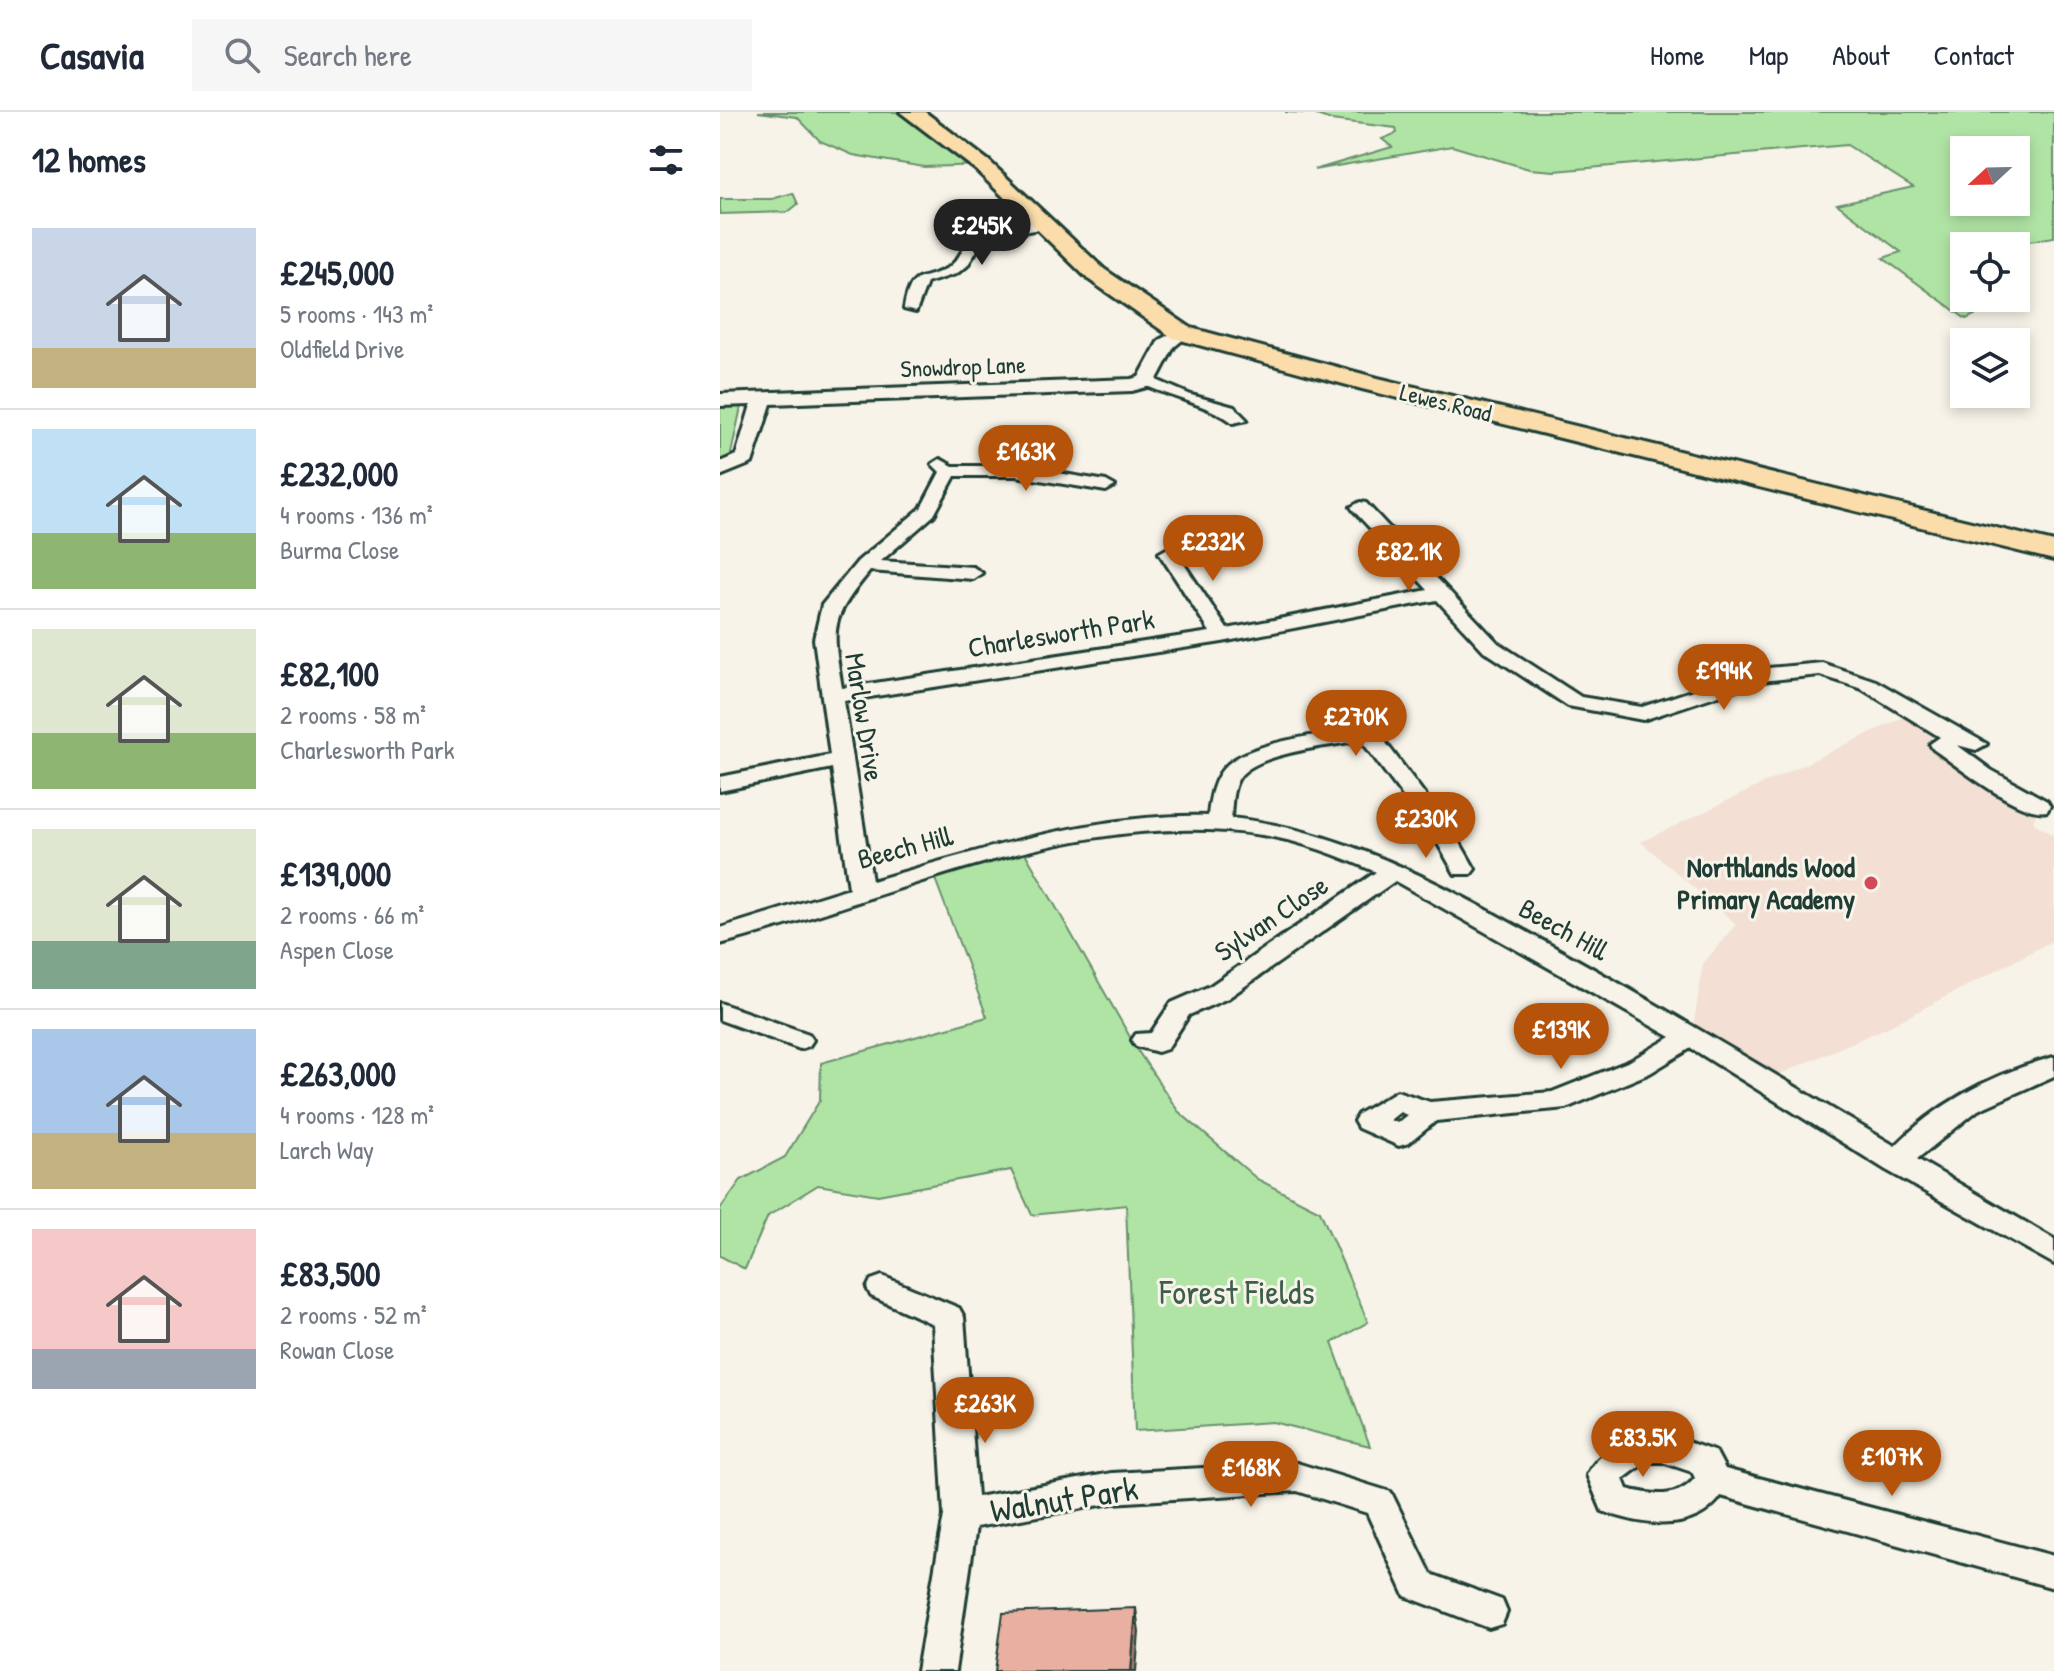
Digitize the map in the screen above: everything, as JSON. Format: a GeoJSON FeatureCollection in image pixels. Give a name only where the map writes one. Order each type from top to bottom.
{"type":"FeatureCollection","features":[{"type":"Feature","properties":{"kind":"highway","name":"Lewes Road"},"geometry":{"type":"LineString","coordinates":[[909,112],[919,116],[982,165],[1096,274],[1182,333],[1402,392],[2054,551]]}},
{"type":"Feature","properties":{"kind":"street"},"geometry":{"type":"LineString","coordinates":[[911,309],[913,287],[918,280],[959,267],[975,243],[998,233],[1046,224]]}},
{"type":"Feature","properties":{"kind":"street"},"geometry":{"type":"LineString","coordinates":[[1182,333],[1166,344],[1147,381],[1185,398],[1228,410],[1239,420]]}},
{"type":"Feature","properties":{"kind":"street","name":"Snowdrop Lane"},"geometry":{"type":"LineString","coordinates":[[720,400],[1100,388],[1147,381]]}},
{"type":"Feature","properties":{"kind":"street"},"geometry":{"type":"LineString","coordinates":[[720,470],[745,459],[756,413],[763,399]]}},
{"type":"Feature","properties":{"kind":"street","name":"Marlow Drive"},"geometry":{"type":"LineString","coordinates":[[861,889],[824,639],[832,605],[865,565],[928,511],[944,467],[1016,471],[1078,487],[1106,486]]}},
{"type":"Feature","properties":{"kind":"street"},"geometry":{"type":"LineString","coordinates":[[1390,515],[1365,513],[1491,647],[1575,702],[1643,714],[1758,675],[1822,669],[1869,685],[1966,741],[1941,744],[1983,775],[2039,806]]}},
{"type":"Feature","properties":{"kind":"street"},"geometry":{"type":"LineString","coordinates":[[1168,553],[1222,636]]}},
{"type":"Feature","properties":{"kind":"street"},"geometry":{"type":"LineString","coordinates":[[865,565],[949,576],[973,573]]}},
{"type":"Feature","properties":{"kind":"street","name":"Charlesworth Park"},"geometry":{"type":"LineString","coordinates":[[833,696],[1222,636],[1438,594]]}},
{"type":"Feature","properties":{"kind":"street"},"geometry":{"type":"LineString","coordinates":[[1219,823],[1221,792],[1235,769],[1266,754],[1366,732],[1448,841],[1463,869]]}},
{"type":"Feature","properties":{"kind":"street"},"geometry":{"type":"LineString","coordinates":[[720,784],[844,759]]}},
{"type":"Feature","properties":{"kind":"street","name":"Beech Hill"},"geometry":{"type":"LineString","coordinates":[[720,936],[861,889],[1038,843],[1126,826],[1219,823],[1323,840],[1394,870],[1692,1036],[1896,1163],[2054,1253]]}},
{"type":"Feature","properties":{"kind":"street","name":"Sylvan Close"},"geometry":{"type":"LineString","coordinates":[[1145,1040],[1158,1043],[1172,1002],[1219,992],[1336,914],[1394,870]]}},
{"type":"Feature","properties":{"kind":"street"},"geometry":{"type":"LineString","coordinates":[[720,1011],[800,1040]]}},
{"type":"Feature","properties":{"kind":"street"},"geometry":{"type":"LineString","coordinates":[[1429,1112],[1556,1101],[1640,1067],[1692,1036]]}},
{"type":"Feature","properties":{"kind":"street"},"geometry":{"type":"LineString","coordinates":[[1896,1163],[1915,1141],[1967,1104],[2022,1075],[2054,1066]]}},
{"type":"Feature","properties":{"kind":"street"},"geometry":{"type":"LineString","coordinates":[[882,1288],[948,1317],[961,1515],[936,1671]]}},
{"type":"Feature","properties":{"kind":"street","name":"Walnut Park"},"geometry":{"type":"LineString","coordinates":[[961,1515],[1112,1488],[1297,1477],[1379,1502],[1418,1585],[1489,1612]]}},
{"type":"Feature","properties":{"kind":"street"},"geometry":{"type":"LineString","coordinates":[[1714,1480],[2054,1572]]}},
{"type":"Feature","properties":{"kind":"shaded area","name":"Northlands Wood Primary Academy"},"geometry":{"type":"Polygon","coordinates":[[[1914,712],[1941,744],[2039,806],[2033,822],[2054,836],[2054,940],[1888,1027],[1764,1081],[1692,1036],[1703,964],[1736,924],[1641,842],[1914,712]]]}},
{"type":"Feature","properties":{"kind":"green space"},"geometry":{"type":"Polygon","coordinates":[[[758,112],[909,112],[982,165],[924,167],[853,155],[820,141],[797,117],[758,112]]]}},
{"type":"Feature","properties":{"kind":"green space"},"geometry":{"type":"Polygon","coordinates":[[[1285,112],[2054,112],[2054,237],[2030,241],[2030,232],[1950,232],[1950,307],[1883,258],[1901,252],[1837,204],[1913,187],[1847,145],[1555,171],[1529,169],[1452,146],[1314,170],[1392,147],[1382,139],[1397,133],[1396,128],[1331,120],[1311,113],[1285,112]]]}},
{"type":"Feature","properties":{"kind":"green space"},"geometry":{"type":"Polygon","coordinates":[[[793,193],[798,204],[788,212],[720,214],[720,199],[772,199],[793,193]]]}},
{"type":"Feature","properties":{"kind":"green space"},"geometry":{"type":"Polygon","coordinates":[[[1956,312],[1981,312],[1966,319],[1956,312]]]}},
{"type":"Feature","properties":{"kind":"green space"},"geometry":{"type":"Polygon","coordinates":[[[720,406],[741,407],[730,458],[720,462],[720,406]]]}},
{"type":"Feature","properties":{"kind":"green space","name":"Forest Fields"},"geometry":{"type":"Polygon","coordinates":[[[1024,851],[1138,1051],[1178,1111],[1257,1179],[1320,1211],[1368,1322],[1332,1343],[1370,1446],[1273,1422],[1135,1431],[1126,1205],[1032,1215],[1011,1170],[878,1195],[818,1185],[768,1216],[745,1269],[720,1256],[720,1209],[741,1180],[785,1157],[820,1100],[821,1063],[987,1017],[934,876],[1024,851]]]}},
{"type":"Feature","properties":{"kind":"building"},"geometry":{"type":"Polygon","coordinates":[[[1136,1608],[1131,1671],[995,1671],[1003,1613],[1136,1608]]]}},
{"type":"Feature","properties":{"kind":"place","name":"Northlands Wood Primary Academy"},"geometry":{"type":"Point","coordinates":[1871,883]}}]}
